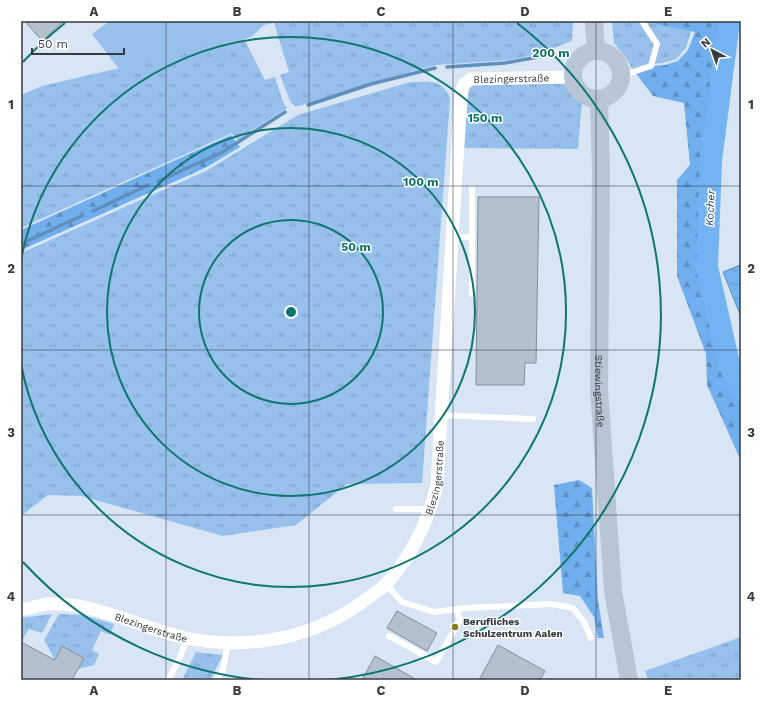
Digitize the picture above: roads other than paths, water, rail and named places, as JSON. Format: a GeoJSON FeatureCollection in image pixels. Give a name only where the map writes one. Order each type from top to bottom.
{"type":"FeatureCollection","features":[{"type":"Feature","properties":{"kind":"main road"},"geometry":{"type":"LineString","coordinates":[[594,21],[596,52]]}},
{"type":"Feature","properties":{"kind":"main road"},"geometry":{"type":"LineString","coordinates":[[596,52],[609,54],[615,59],[620,66],[621,76],[618,87],[614,93],[599,99],[587,97],[581,93],[573,77],[580,59],[586,54],[596,52]]}},
{"type":"Feature","properties":{"kind":"main road","name":"Stiewingstraße"},"geometry":{"type":"LineString","coordinates":[[599,99],[601,172],[599,388],[613,591],[629,680]]}},
{"type":"Feature","properties":{"kind":"street","name":"Blezingerstraße"},"geometry":{"type":"LineString","coordinates":[[21,610],[47,604],[81,606],[187,638],[228,642],[268,642],[301,634],[343,616],[386,584],[405,559],[418,538],[431,509],[437,485],[440,415],[461,94],[464,84],[471,79],[573,77]]}},
{"type":"Feature","properties":{"kind":"lane"},"geometry":{"type":"LineString","coordinates":[[621,76],[651,66],[657,44],[642,21]]}},
{"type":"Feature","properties":{"kind":"lane"},"geometry":{"type":"LineString","coordinates":[[472,189],[472,294]]}},
{"type":"Feature","properties":{"kind":"lane"},"geometry":{"type":"LineString","coordinates":[[452,237],[471,237]]}},
{"type":"Feature","properties":{"kind":"lane"},"geometry":{"type":"LineString","coordinates":[[440,415],[533,419]]}},
{"type":"Feature","properties":{"kind":"lane"},"geometry":{"type":"LineString","coordinates":[[396,509],[431,509]]}},
{"type":"Feature","properties":{"kind":"lane"},"geometry":{"type":"LineString","coordinates":[[386,584],[402,602],[434,612],[465,608],[551,604],[573,608],[584,622],[591,638]]}},
{"type":"Feature","properties":{"kind":"lane"},"geometry":{"type":"LineString","coordinates":[[389,636],[436,662],[460,620],[457,610]]}},
{"type":"Feature","properties":{"kind":"lane"},"geometry":{"type":"LineString","coordinates":[[168,680],[180,657],[187,638]]}},
{"type":"Feature","properties":{"kind":"lane"},"geometry":{"type":"LineString","coordinates":[[217,680],[223,669],[228,642]]}},
{"type":"Feature","properties":{"kind":"water"},"geometry":{"type":"Polygon","coordinates":[[[740,265],[741,268],[741,317],[723,272],[740,265]]]}},
{"type":"Feature","properties":{"kind":"waterway","name":"Kocher"},"geometry":{"type":"LineString","coordinates":[[729,21],[711,160],[707,267],[729,364],[741,390]]}},
{"type":"Feature","properties":{"kind":"waterway"},"geometry":{"type":"LineString","coordinates":[[447,67],[505,63],[554,54]]}},
{"type":"Feature","properties":{"kind":"waterway"},"geometry":{"type":"LineString","coordinates":[[308,105],[371,84],[435,68]]}},
{"type":"Feature","properties":{"kind":"waterway"},"geometry":{"type":"LineString","coordinates":[[158,181],[221,153],[285,112]]}},
{"type":"Feature","properties":{"kind":"waterway"},"geometry":{"type":"LineString","coordinates":[[93,211],[148,185]]}},
{"type":"Feature","properties":{"kind":"waterway"},"geometry":{"type":"LineString","coordinates":[[21,244],[81,216]]}},
{"type":"Feature","properties":{"kind":"place","name":"Berufliches Schulzentrum Aalen"},"geometry":{"type":"Point","coordinates":[455,627]}}]}
